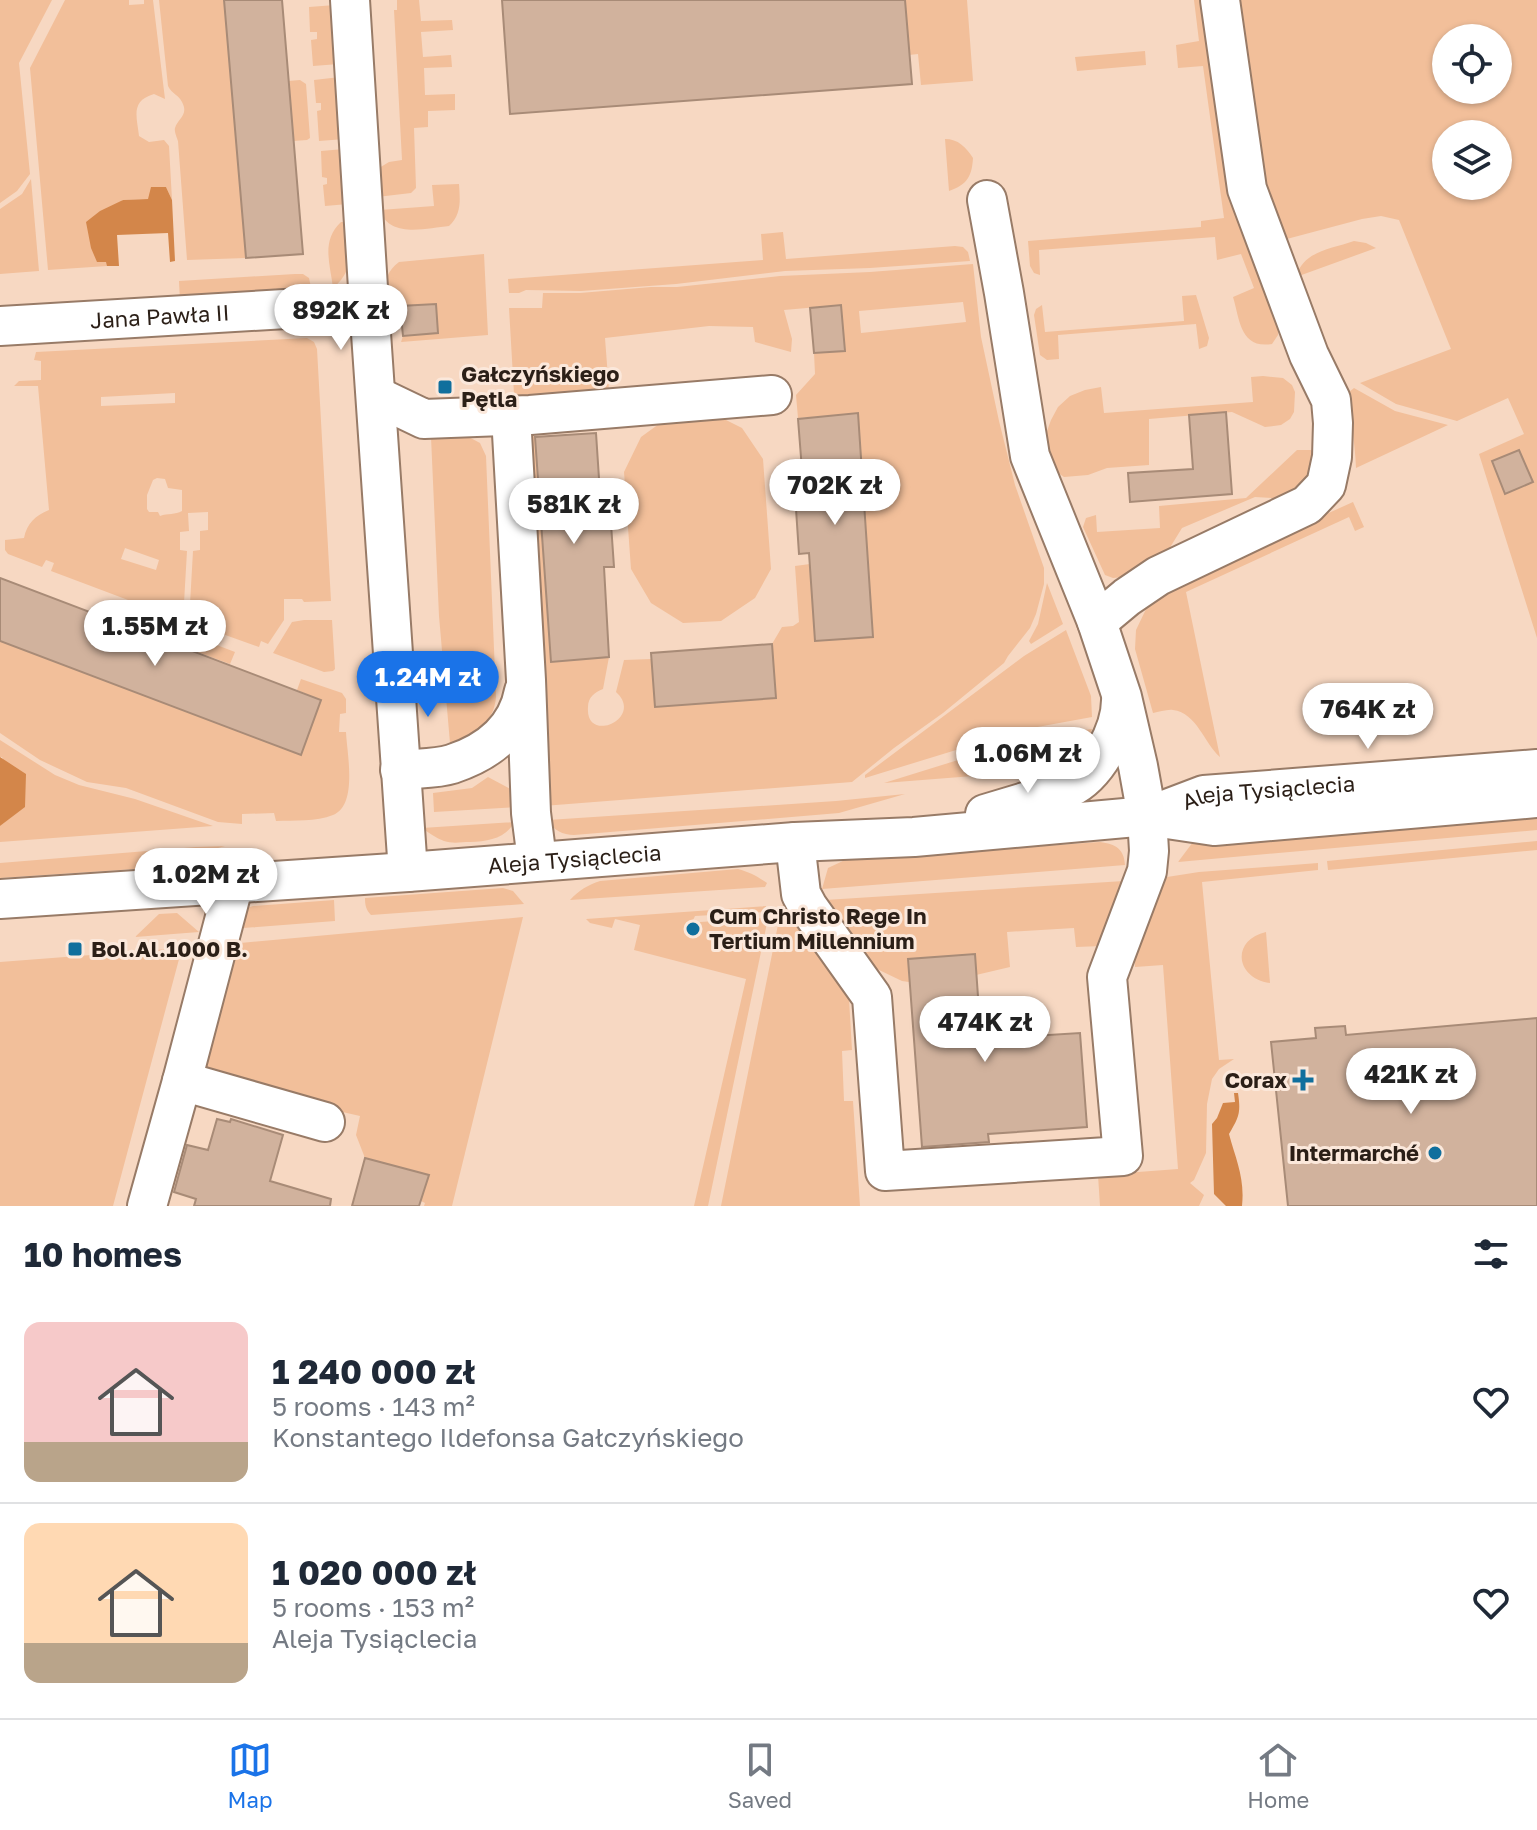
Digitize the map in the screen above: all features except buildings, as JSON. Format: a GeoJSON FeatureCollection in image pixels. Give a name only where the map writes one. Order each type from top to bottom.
{"type":"FeatureCollection","features":[{"type":"Feature","properties":{"kind":"street"},"geometry":{"type":"LineString","coordinates":[[350,0],[408,872]]}},
{"type":"Feature","properties":{"kind":"street"},"geometry":{"type":"LineString","coordinates":[[1097,622],[1158,576],[1307,505],[1326,485],[1332,457],[1331,400],[1309,355],[1247,189],[1220,0]]}},
{"type":"Feature","properties":{"kind":"street"},"geometry":{"type":"LineString","coordinates":[[795,842],[801,894],[872,997],[885,1171],[1123,1156],[1107,977],[1147,871],[1147,816],[1122,697],[1097,622],[1030,456],[987,200]]}},
{"type":"Feature","properties":{"kind":"street","name":"Jana Pawła II"},"geometry":{"type":"LineString","coordinates":[[0,326],[369,304]]}},
{"type":"Feature","properties":{"kind":"street"},"geometry":{"type":"LineString","coordinates":[[376,396],[424,419],[511,416],[772,395]]}},
{"type":"Feature","properties":{"kind":"street"},"geometry":{"type":"LineString","coordinates":[[511,416],[531,813],[537,860]]}},
{"type":"Feature","properties":{"kind":"street"},"geometry":{"type":"LineString","coordinates":[[400,770],[449,765],[497,742],[513,722],[522,702],[526,680]]}},
{"type":"Feature","properties":{"kind":"street"},"geometry":{"type":"LineString","coordinates":[[914,837],[1070,788],[1084,778],[1107,747],[1119,721],[1122,697]]}},
{"type":"Feature","properties":{"kind":"street","name":"Aleja Tysiąclecia"},"geometry":{"type":"LineString","coordinates":[[1147,816],[1204,795],[1537,769]]}},
{"type":"Feature","properties":{"kind":"street","name":"Aleja Tysiąclecia"},"geometry":{"type":"LineString","coordinates":[[0,899],[795,842],[914,837],[1147,816],[1214,826],[1537,798]]}},
{"type":"Feature","properties":{"kind":"street"},"geometry":{"type":"LineString","coordinates":[[147,1206],[234,883]]}},
{"type":"Feature","properties":{"kind":"street"},"geometry":{"type":"LineString","coordinates":[[182,1081],[325,1122]]}},
{"type":"Feature","properties":{"kind":"shaded area"},"geometry":{"type":"Polygon","coordinates":[[[0,0],[52,0],[19,63],[30,174],[17,191],[0,203],[0,0]]]}},
{"type":"Feature","properties":{"kind":"shaded area"},"geometry":{"type":"Polygon","coordinates":[[[65,0],[129,0],[129,5],[153,0],[165,99],[154,94],[141,101],[137,122],[139,136],[149,142],[164,140],[169,146],[172,200],[166,187],[148,199],[122,200],[107,266],[48,270],[30,68],[65,0]]]}},
{"type":"Feature","properties":{"kind":"shaded area"},"geometry":{"type":"Polygon","coordinates":[[[159,0],[224,0],[246,258],[187,260],[175,129],[184,113],[184,106],[168,86],[159,0]]]}},
{"type":"Feature","properties":{"kind":"shaded area"},"geometry":{"type":"Polygon","coordinates":[[[397,0],[419,0],[421,21],[452,20],[453,30],[421,32],[423,57],[451,55],[452,67],[424,68],[425,95],[455,94],[455,110],[428,111],[428,127],[414,128],[416,188],[411,193],[377,197],[379,168],[402,160],[394,10],[397,10],[397,0]]]}},
{"type":"Feature","properties":{"kind":"shaded area"},"geometry":{"type":"Polygon","coordinates":[[[905,0],[967,0],[973,81],[921,85],[918,54],[909,55],[905,0]]]}},
{"type":"Feature","properties":{"kind":"shaded area"},"geometry":{"type":"Polygon","coordinates":[[[1194,0],[1204,0],[1279,324],[1278,335],[1272,344],[1253,342],[1243,331],[1233,297],[1254,288],[1241,254],[1217,260],[1215,237],[1039,250],[1040,275],[1034,273],[1030,266],[1028,241],[1201,227],[1201,221],[1224,218],[1203,66],[1178,68],[1176,45],[1199,41],[1194,0]]]}},
{"type":"Feature","properties":{"kind":"shaded area"},"geometry":{"type":"Polygon","coordinates":[[[1236,0],[1537,0],[1537,638],[1479,454],[1524,434],[1508,398],[1457,421],[1396,404],[1360,383],[1451,349],[1399,220],[1381,216],[1362,219],[1283,240],[1273,234],[1236,0]]]}},
{"type":"Feature","properties":{"kind":"shaded area"},"geometry":{"type":"Polygon","coordinates":[[[335,5],[339,64],[313,66],[311,40],[317,39],[317,32],[310,32],[309,7],[335,5]]]}},
{"type":"Feature","properties":{"kind":"shaded area"},"geometry":{"type":"Polygon","coordinates":[[[1145,51],[1146,65],[1077,71],[1075,57],[1145,51]]]}},
{"type":"Feature","properties":{"kind":"shaded area"},"geometry":{"type":"Polygon","coordinates":[[[340,77],[345,139],[319,141],[317,111],[321,110],[321,103],[316,103],[314,80],[340,77]]]}},
{"type":"Feature","properties":{"kind":"shaded area"},"geometry":{"type":"Polygon","coordinates":[[[300,80],[306,84],[310,138],[293,141],[288,81],[300,80]]]}},
{"type":"Feature","properties":{"kind":"shaded area"},"geometry":{"type":"Polygon","coordinates":[[[945,139],[961,144],[973,158],[967,179],[949,191],[945,139]]]}},
{"type":"Feature","properties":{"kind":"shaded area"},"geometry":{"type":"Polygon","coordinates":[[[344,149],[348,204],[325,206],[323,185],[327,184],[327,178],[322,177],[321,151],[344,149]]]}},
{"type":"Feature","properties":{"kind":"shaded area"},"geometry":{"type":"Polygon","coordinates":[[[31,179],[39,271],[0,274],[0,209],[22,194],[31,179]]]}},
{"type":"Feature","properties":{"kind":"shaded area"},"geometry":{"type":"Polygon","coordinates":[[[459,184],[458,212],[449,226],[410,230],[400,228],[391,225],[380,210],[434,206],[432,185],[459,184]]]}},
{"type":"Feature","properties":{"kind":"shaded area"},"geometry":{"type":"Polygon","coordinates":[[[151,187],[166,187],[172,200],[175,261],[170,262],[168,233],[117,235],[119,266],[97,262],[86,222],[123,200],[148,199],[151,187]]]}},
{"type":"Feature","properties":{"kind":"shaded area"},"geometry":{"type":"Polygon","coordinates":[[[341,222],[349,222],[350,258],[345,273],[333,288],[329,245],[341,222]]]}},
{"type":"Feature","properties":{"kind":"shaded area"},"geometry":{"type":"Polygon","coordinates":[[[783,232],[786,259],[955,246],[963,247],[968,252],[970,261],[785,271],[581,291],[526,290],[509,293],[508,279],[763,260],[761,234],[783,232]]]}},
{"type":"Feature","properties":{"kind":"shaded area"},"geometry":{"type":"Polygon","coordinates":[[[1354,241],[1376,248],[1296,277],[1311,256],[1354,241]]]}},
{"type":"Feature","properties":{"kind":"shaded area"},"geometry":{"type":"Polygon","coordinates":[[[484,254],[488,335],[401,342],[403,336],[438,333],[436,304],[401,306],[401,310],[386,309],[385,283],[393,267],[399,262],[484,254]]]}},
{"type":"Feature","properties":{"kind":"shaded area"},"geometry":{"type":"Polygon","coordinates":[[[973,264],[981,337],[999,421],[1015,485],[1044,568],[1044,584],[1030,628],[1004,663],[852,782],[543,806],[528,433],[535,437],[551,662],[609,657],[603,689],[592,695],[588,707],[590,718],[595,724],[603,726],[612,724],[623,711],[623,702],[616,692],[624,660],[652,659],[655,707],[776,698],[772,644],[782,627],[799,622],[795,566],[810,564],[815,641],[873,637],[858,414],[798,418],[796,395],[815,374],[814,353],[845,350],[841,305],[784,310],[792,339],[791,352],[755,342],[753,327],[709,326],[605,338],[609,391],[530,405],[514,394],[509,308],[542,308],[543,293],[677,287],[780,276],[973,264]],[[963,302],[859,311],[861,333],[966,322],[963,302]]]}},
{"type":"Feature","properties":{"kind":"shaded area"},"geometry":{"type":"Polygon","coordinates":[[[303,274],[309,278],[312,292],[180,301],[179,281],[303,274]]]}},
{"type":"Feature","properties":{"kind":"shaded area"},"geometry":{"type":"Polygon","coordinates":[[[1196,295],[1209,338],[1207,346],[1199,349],[1196,324],[1058,335],[1059,359],[1047,360],[1040,355],[1034,315],[1042,305],[1045,332],[1184,321],[1182,296],[1196,295]]]}},
{"type":"Feature","properties":{"kind":"shaded area"},"geometry":{"type":"Polygon","coordinates":[[[307,338],[314,342],[317,349],[331,601],[284,599],[284,620],[268,644],[261,641],[259,647],[189,622],[193,551],[200,550],[200,531],[208,530],[208,512],[188,513],[189,531],[180,532],[180,550],[187,551],[183,620],[159,611],[162,602],[156,600],[152,609],[51,571],[54,563],[46,560],[42,567],[8,554],[5,540],[24,538],[32,521],[49,510],[38,386],[14,386],[19,381],[41,380],[41,361],[34,360],[36,352],[307,338]],[[175,393],[101,397],[101,406],[175,403],[175,393]],[[165,479],[153,480],[147,495],[149,512],[158,512],[160,516],[182,511],[182,490],[168,488],[165,479]],[[125,548],[121,559],[156,570],[159,560],[125,548]]]}},
{"type":"Feature","properties":{"kind":"shaded area"},"geometry":{"type":"Polygon","coordinates":[[[1251,377],[1283,378],[1295,392],[1294,412],[1281,425],[1265,427],[1232,412],[1149,419],[1149,465],[1107,468],[1088,475],[1064,477],[1051,468],[1046,434],[1058,407],[1070,396],[1101,387],[1104,413],[1253,402],[1251,377]]]}},
{"type":"Feature","properties":{"kind":"shaded area"},"geometry":{"type":"Polygon","coordinates":[[[1354,388],[1395,411],[1448,425],[1356,468],[1349,392],[1354,388]]]}},
{"type":"Feature","properties":{"kind":"shaded area"},"geometry":{"type":"Polygon","coordinates":[[[712,413],[742,428],[763,459],[771,569],[755,598],[721,621],[683,623],[651,603],[631,569],[624,472],[641,437],[670,416],[712,413]]]}},
{"type":"Feature","properties":{"kind":"shaded area"},"geometry":{"type":"Polygon","coordinates":[[[465,435],[480,443],[486,456],[496,697],[491,714],[481,728],[450,743],[439,616],[431,437],[465,435]]]}},
{"type":"Feature","properties":{"kind":"shaded area"},"geometry":{"type":"Polygon","coordinates":[[[1297,450],[1311,450],[1317,454],[1315,469],[1287,499],[1255,497],[1182,528],[1166,554],[1138,566],[1123,577],[1105,575],[1083,527],[1086,518],[1096,515],[1097,532],[1160,528],[1159,506],[1246,498],[1297,450]]]}},
{"type":"Feature","properties":{"kind":"shaded area"},"geometry":{"type":"Polygon","coordinates":[[[1353,502],[1364,527],[1355,531],[1349,517],[1186,592],[1220,757],[1194,722],[1181,712],[1166,710],[1153,713],[1135,649],[1136,630],[1148,605],[1180,580],[1353,502]]]}},
{"type":"Feature","properties":{"kind":"shaded area"},"geometry":{"type":"Polygon","coordinates":[[[1047,583],[1063,624],[1031,644],[1029,641],[1038,624],[1047,583]]]}},
{"type":"Feature","properties":{"kind":"shaded area"},"geometry":{"type":"Polygon","coordinates":[[[127,612],[176,631],[171,643],[121,624],[127,612]]]}},
{"type":"Feature","properties":{"kind":"shaded area"},"geometry":{"type":"Polygon","coordinates":[[[332,620],[333,671],[324,672],[273,653],[292,622],[332,620]]]}},
{"type":"Feature","properties":{"kind":"shaded area"},"geometry":{"type":"Polygon","coordinates":[[[1066,630],[1091,696],[1092,717],[1021,730],[865,778],[1024,656],[1066,630]]]}},
{"type":"Feature","properties":{"kind":"shaded area"},"geometry":{"type":"Polygon","coordinates":[[[193,636],[235,652],[230,664],[189,649],[193,636]]]}},
{"type":"Feature","properties":{"kind":"shaded area"},"geometry":{"type":"Polygon","coordinates":[[[0,641],[301,755],[321,700],[297,690],[301,679],[342,693],[346,699],[346,713],[340,714],[339,732],[346,732],[349,778],[346,801],[341,809],[326,817],[276,821],[274,813],[242,814],[242,824],[218,822],[126,788],[87,782],[40,760],[0,733],[0,641]]]}},
{"type":"Feature","properties":{"kind":"shaded area"},"geometry":{"type":"Polygon","coordinates":[[[1092,729],[1086,744],[1076,756],[1049,770],[884,783],[1029,738],[1092,729]]]}},
{"type":"Feature","properties":{"kind":"shaded area"},"geometry":{"type":"Polygon","coordinates":[[[0,740],[55,775],[79,785],[135,799],[213,826],[0,842],[0,826],[25,806],[0,757],[0,740]]]}},
{"type":"Feature","properties":{"kind":"shaded area"},"geometry":{"type":"Polygon","coordinates":[[[0,757],[26,774],[25,807],[0,826],[0,757]]]}},
{"type":"Feature","properties":{"kind":"shaded area"},"geometry":{"type":"Polygon","coordinates":[[[488,777],[516,792],[517,807],[434,812],[433,793],[472,788],[488,777]]]}},
{"type":"Feature","properties":{"kind":"shaded area"},"geometry":{"type":"Polygon","coordinates":[[[905,794],[839,813],[574,835],[559,831],[548,820],[836,801],[905,794]]]}},
{"type":"Feature","properties":{"kind":"shaded area"},"geometry":{"type":"Polygon","coordinates":[[[1537,808],[1537,830],[1178,862],[1193,842],[1204,837],[1537,808]]]}},
{"type":"Feature","properties":{"kind":"shaded area"},"geometry":{"type":"Polygon","coordinates":[[[515,822],[496,838],[470,842],[444,841],[422,828],[515,822]]]}},
{"type":"Feature","properties":{"kind":"shaded area"},"geometry":{"type":"Polygon","coordinates":[[[1537,841],[1537,850],[1328,870],[1327,861],[1537,841]]]}},
{"type":"Feature","properties":{"kind":"shaded area"},"geometry":{"type":"Polygon","coordinates":[[[1100,842],[1118,848],[1125,865],[822,889],[828,868],[845,860],[1100,842]]]}},
{"type":"Feature","properties":{"kind":"shaded area"},"geometry":{"type":"Polygon","coordinates":[[[225,846],[149,868],[0,878],[0,863],[225,846]]]}},
{"type":"Feature","properties":{"kind":"shaded area"},"geometry":{"type":"Polygon","coordinates":[[[1318,863],[1318,870],[1202,882],[1219,1060],[1234,1059],[1219,1069],[1212,1079],[1207,1104],[1206,1153],[1190,1183],[1204,1195],[1199,1206],[1100,1206],[1098,1175],[1178,1169],[1163,965],[1135,967],[1134,954],[1167,877],[1318,863]]]}},
{"type":"Feature","properties":{"kind":"shaded area"},"geometry":{"type":"Polygon","coordinates":[[[738,869],[767,883],[765,887],[570,900],[584,888],[600,881],[738,869]]]}},
{"type":"Feature","properties":{"kind":"shaded area"},"geometry":{"type":"Polygon","coordinates":[[[1124,881],[1102,946],[1076,947],[1074,928],[1007,932],[1010,967],[976,975],[908,959],[909,982],[877,969],[825,900],[1124,881]]]}},
{"type":"Feature","properties":{"kind":"shaded area"},"geometry":{"type":"Polygon","coordinates":[[[503,888],[513,891],[524,904],[371,915],[365,903],[365,898],[503,888]]]}},
{"type":"Feature","properties":{"kind":"shaded area"},"geometry":{"type":"Polygon","coordinates":[[[334,900],[335,921],[231,929],[247,908],[253,906],[334,900]]]}},
{"type":"Feature","properties":{"kind":"shaded area"},"geometry":{"type":"Polygon","coordinates":[[[782,905],[849,999],[852,1050],[842,1051],[844,1101],[853,1101],[860,1206],[721,1206],[782,905]]]}},
{"type":"Feature","properties":{"kind":"shaded area"},"geometry":{"type":"Polygon","coordinates":[[[766,906],[765,912],[695,916],[688,931],[695,932],[700,922],[765,918],[767,923],[708,1206],[694,1206],[746,979],[634,950],[640,925],[615,919],[612,928],[590,923],[586,919],[766,906]]]}},
{"type":"Feature","properties":{"kind":"shaded area"},"geometry":{"type":"Polygon","coordinates":[[[177,913],[199,932],[135,937],[159,914],[177,913]]]}},
{"type":"Feature","properties":{"kind":"shaded area"},"geometry":{"type":"Polygon","coordinates":[[[523,917],[452,1206],[424,1206],[425,1203],[421,1201],[428,1175],[365,1158],[356,1135],[360,1116],[204,1076],[198,1049],[230,944],[523,917]]]}},
{"type":"Feature","properties":{"kind":"shaded area"},"geometry":{"type":"Polygon","coordinates":[[[1266,932],[1270,983],[1250,974],[1242,959],[1247,943],[1266,932]]]}},
{"type":"Feature","properties":{"kind":"shaded area"},"geometry":{"type":"Polygon","coordinates":[[[182,948],[113,1206],[0,1206],[0,962],[182,948]]]}},
{"type":"Feature","properties":{"kind":"shaded area"},"geometry":{"type":"Polygon","coordinates":[[[1234,1093],[1238,1093],[1239,1110],[1229,1134],[1243,1196],[1242,1206],[1226,1206],[1214,1194],[1212,1124],[1223,1103],[1235,1102],[1234,1093]]]}},
{"type":"Feature","properties":{"kind":"place","name":"Gałczyńskiego Pętla"},"geometry":{"type":"Point","coordinates":[445,387]}},
{"type":"Feature","properties":{"kind":"place","name":"Cum Christo Rege In Tertium Millennium"},"geometry":{"type":"Point","coordinates":[693,929]}},
{"type":"Feature","properties":{"kind":"place","name":"Bol.Al.1000 B."},"geometry":{"type":"Point","coordinates":[75,949]}},
{"type":"Feature","properties":{"kind":"place","name":"Corax"},"geometry":{"type":"Point","coordinates":[1303,1080]}},
{"type":"Feature","properties":{"kind":"place","name":"Intermarché"},"geometry":{"type":"Point","coordinates":[1435,1153]}}]}
